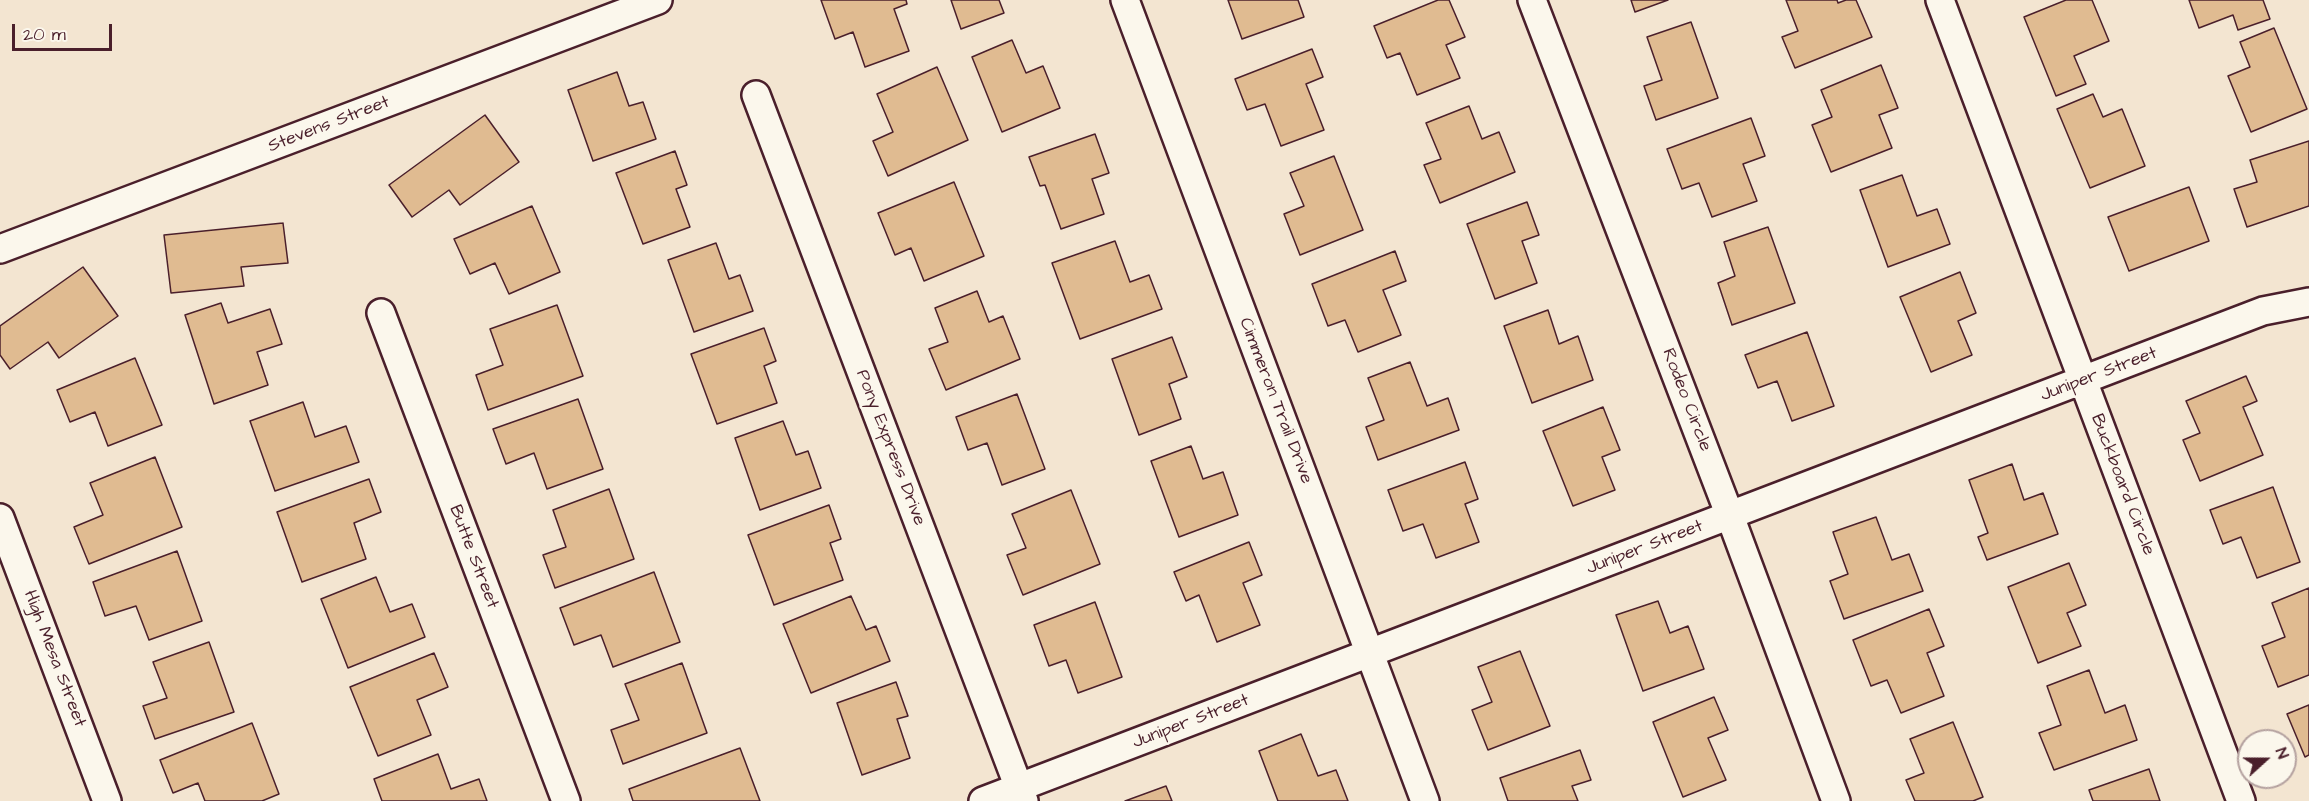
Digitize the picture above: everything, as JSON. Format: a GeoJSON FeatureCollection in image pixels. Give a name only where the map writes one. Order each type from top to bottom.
{"type":"FeatureCollection","features":[{"type":"Feature","properties":{"kind":"street","name":"Stevens Street"},"geometry":{"type":"LineString","coordinates":[[0,249],[658,0]]}},
{"type":"Feature","properties":{"kind":"street","name":"Cimmeron Trail Drive"},"geometry":{"type":"LineString","coordinates":[[1125,0],[1425,801]]}},
{"type":"Feature","properties":{"kind":"street","name":"Rodeo Circle"},"geometry":{"type":"LineString","coordinates":[[1532,0],[1730,516],[1836,801]]}},
{"type":"Feature","properties":{"kind":"street","name":"Buckboard Circle"},"geometry":{"type":"LineString","coordinates":[[1940,0],[2241,801]]}},
{"type":"Feature","properties":{"kind":"street","name":"Pony Express Drive"},"geometry":{"type":"LineString","coordinates":[[756,95],[1021,794]]}},
{"type":"Feature","properties":{"kind":"street","name":"Juniper Street"},"geometry":{"type":"LineString","coordinates":[[982,801],[1021,794],[1370,654],[2263,311],[2309,302]]}},
{"type":"Feature","properties":{"kind":"street","name":"Butte Street"},"geometry":{"type":"LineString","coordinates":[[381,313],[566,801]]}},
{"type":"Feature","properties":{"kind":"street","name":"High Mesa Street"},"geometry":{"type":"LineString","coordinates":[[0,518],[107,801]]}},
{"type":"Feature","properties":{"kind":"building"},"geometry":{"type":"Polygon","coordinates":[[[821,0],[906,0],[907,4],[894,9],[909,51],[865,67],[853,32],[835,39],[821,0]]]}},
{"type":"Feature","properties":{"kind":"building"},"geometry":{"type":"Polygon","coordinates":[[[951,0],[999,0],[1004,13],[961,29],[951,0]]]}},
{"type":"Feature","properties":{"kind":"building"},"geometry":{"type":"Polygon","coordinates":[[[1228,0],[1298,0],[1304,17],[1242,39],[1228,0]]]}},
{"type":"Feature","properties":{"kind":"building"},"geometry":{"type":"Polygon","coordinates":[[[1438,0],[1449,0],[1465,37],[1446,45],[1460,78],[1417,95],[1400,53],[1387,58],[1374,26],[1438,0]]]}},
{"type":"Feature","properties":{"kind":"building"},"geometry":{"type":"Polygon","coordinates":[[[1631,0],[1668,0],[1635,12],[1631,0]]]}},
{"type":"Feature","properties":{"kind":"building"},"geometry":{"type":"Polygon","coordinates":[[[1786,0],[1837,0],[1838,3],[1856,0],[1872,37],[1795,68],[1782,37],[1798,31],[1786,0]]]}},
{"type":"Feature","properties":{"kind":"building"},"geometry":{"type":"Polygon","coordinates":[[[2066,0],[2092,0],[2109,41],[2074,56],[2086,84],[2056,96],[2024,17],[2066,0]]]}},
{"type":"Feature","properties":{"kind":"building"},"geometry":{"type":"Polygon","coordinates":[[[2189,0],[2263,0],[2270,19],[2238,30],[2233,15],[2199,28],[2189,0]]]}},
{"type":"Feature","properties":{"kind":"building"},"geometry":{"type":"Polygon","coordinates":[[[1691,22],[1718,98],[1656,120],[1644,86],[1662,80],[1647,37],[1691,22]]]}},
{"type":"Feature","properties":{"kind":"building"},"geometry":{"type":"Polygon","coordinates":[[[2274,28],[2307,109],[2251,132],[2228,76],[2250,67],[2240,42],[2274,28]]]}},
{"type":"Feature","properties":{"kind":"building"},"geometry":{"type":"Polygon","coordinates":[[[1012,40],[1026,73],[1043,66],[1060,108],[1002,132],[972,57],[1012,40]]]}},
{"type":"Feature","properties":{"kind":"building"},"geometry":{"type":"Polygon","coordinates":[[[1312,49],[1323,77],[1306,84],[1324,130],[1281,146],[1265,104],[1247,110],[1235,79],[1312,49]]]}},
{"type":"Feature","properties":{"kind":"building"},"geometry":{"type":"Polygon","coordinates":[[[1881,65],[1898,108],[1879,115],[1892,148],[1831,172],[1812,125],[1832,117],[1821,90],[1881,65]]]}},
{"type":"Feature","properties":{"kind":"building"},"geometry":{"type":"Polygon","coordinates":[[[937,67],[968,140],[888,176],[873,141],[893,132],[877,94],[937,67]]]}},
{"type":"Feature","properties":{"kind":"building"},"geometry":{"type":"Polygon","coordinates":[[[617,72],[629,106],[643,102],[656,139],[593,161],[568,90],[617,72]]]}},
{"type":"Feature","properties":{"kind":"building"},"geometry":{"type":"Polygon","coordinates":[[[2093,94],[2103,117],[2122,109],[2145,166],[2090,188],[2057,109],[2093,94]]]}},
{"type":"Feature","properties":{"kind":"building"},"geometry":{"type":"Polygon","coordinates":[[[1469,106],[1482,139],[1499,132],[1515,172],[1440,203],[1424,165],[1441,159],[1426,123],[1469,106]]]}},
{"type":"Feature","properties":{"kind":"building"},"geometry":{"type":"Polygon","coordinates":[[[485,115],[519,162],[460,205],[449,190],[412,217],[389,185],[485,115]]]}},
{"type":"Feature","properties":{"kind":"building"},"geometry":{"type":"Polygon","coordinates":[[[1751,118],[1765,156],[1743,164],[1757,201],[1712,217],[1699,183],[1682,189],[1667,149],[1751,118]]]}},
{"type":"Feature","properties":{"kind":"building"},"geometry":{"type":"Polygon","coordinates":[[[1095,134],[1109,173],[1092,179],[1104,214],[1061,229],[1045,185],[1040,186],[1029,157],[1095,134]]]}},
{"type":"Feature","properties":{"kind":"building"},"geometry":{"type":"Polygon","coordinates":[[[2309,141],[2309,206],[2247,227],[2234,189],[2257,182],[2250,160],[2309,141]]]}},
{"type":"Feature","properties":{"kind":"building"},"geometry":{"type":"Polygon","coordinates":[[[675,151],[687,185],[676,189],[690,227],[643,244],[616,173],[675,151]]]}},
{"type":"Feature","properties":{"kind":"building"},"geometry":{"type":"Polygon","coordinates":[[[1334,156],[1363,230],[1300,255],[1284,214],[1304,206],[1290,173],[1334,156]]]}},
{"type":"Feature","properties":{"kind":"building"},"geometry":{"type":"Polygon","coordinates":[[[1902,175],[1917,216],[1937,209],[1950,244],[1888,267],[1860,190],[1902,175]]]}},
{"type":"Feature","properties":{"kind":"building"},"geometry":{"type":"Polygon","coordinates":[[[954,182],[984,256],[924,281],[911,248],[895,255],[878,213],[954,182]]]}},
{"type":"Feature","properties":{"kind":"building"},"geometry":{"type":"Polygon","coordinates":[[[2189,187],[2209,241],[2129,271],[2108,217],[2189,187]]]}},
{"type":"Feature","properties":{"kind":"building"},"geometry":{"type":"Polygon","coordinates":[[[1527,202],[1539,235],[1522,241],[1537,283],[1495,299],[1467,224],[1527,202]]]}},
{"type":"Feature","properties":{"kind":"building"},"geometry":{"type":"Polygon","coordinates":[[[532,206],[560,272],[509,294],[495,263],[470,274],[454,239],[532,206]]]}},
{"type":"Feature","properties":{"kind":"building"},"geometry":{"type":"Polygon","coordinates":[[[283,223],[288,263],[241,267],[244,286],[171,293],[164,235],[283,223]]]}},
{"type":"Feature","properties":{"kind":"building"},"geometry":{"type":"Polygon","coordinates":[[[1768,227],[1795,303],[1732,325],[1718,283],[1735,276],[1724,242],[1768,227]]]}},
{"type":"Feature","properties":{"kind":"building"},"geometry":{"type":"Polygon","coordinates":[[[1115,241],[1130,282],[1149,275],[1162,309],[1080,339],[1052,263],[1115,241]]]}},
{"type":"Feature","properties":{"kind":"building"},"geometry":{"type":"Polygon","coordinates":[[[716,243],[729,279],[740,275],[753,311],[694,332],[668,260],[716,243]]]}},
{"type":"Feature","properties":{"kind":"building"},"geometry":{"type":"Polygon","coordinates":[[[1395,251],[1406,281],[1383,290],[1401,335],[1358,352],[1345,320],[1328,326],[1312,284],[1395,251]]]}},
{"type":"Feature","properties":{"kind":"building"},"geometry":{"type":"Polygon","coordinates":[[[83,267],[118,316],[59,358],[48,342],[10,369],[0,355],[0,326],[83,267]]]}},
{"type":"Feature","properties":{"kind":"building"},"geometry":{"type":"Polygon","coordinates":[[[1960,272],[1976,313],[1958,321],[1972,355],[1931,372],[1900,297],[1960,272]]]}},
{"type":"Feature","properties":{"kind":"building"},"geometry":{"type":"Polygon","coordinates":[[[977,291],[989,322],[1003,316],[1020,359],[946,390],[929,349],[948,342],[935,308],[977,291]]]}},
{"type":"Feature","properties":{"kind":"building"},"geometry":{"type":"Polygon","coordinates":[[[221,303],[228,323],[270,309],[282,344],[257,352],[268,385],[214,404],[185,315],[221,303]]]}},
{"type":"Feature","properties":{"kind":"building"},"geometry":{"type":"Polygon","coordinates":[[[557,305],[583,376],[488,410],[476,375],[503,365],[490,329],[557,305]]]}},
{"type":"Feature","properties":{"kind":"building"},"geometry":{"type":"Polygon","coordinates":[[[1548,310],[1559,344],[1578,336],[1593,380],[1532,403],[1504,326],[1548,310]]]}},
{"type":"Feature","properties":{"kind":"building"},"geometry":{"type":"Polygon","coordinates":[[[764,328],[776,361],[764,366],[777,403],[717,424],[691,354],[764,328]]]}},
{"type":"Feature","properties":{"kind":"building"},"geometry":{"type":"Polygon","coordinates":[[[1807,332],[1834,406],[1792,421],[1777,381],[1758,388],[1745,355],[1807,332]]]}},
{"type":"Feature","properties":{"kind":"building"},"geometry":{"type":"Polygon","coordinates":[[[1172,337],[1187,377],[1169,384],[1181,419],[1139,435],[1112,359],[1172,337]]]}},
{"type":"Feature","properties":{"kind":"building"},"geometry":{"type":"Polygon","coordinates":[[[135,358],[162,425],[108,446],[95,412],[70,422],[57,390],[135,358]]]}},
{"type":"Feature","properties":{"kind":"building"},"geometry":{"type":"Polygon","coordinates":[[[1410,362],[1427,406],[1448,398],[1459,430],[1378,460],[1366,427],[1384,420],[1368,378],[1410,362]]]}},
{"type":"Feature","properties":{"kind":"building"},"geometry":{"type":"Polygon","coordinates":[[[2246,376],[2257,401],[2243,407],[2263,455],[2200,481],[2183,440],[2200,433],[2186,401],[2246,376]]]}},
{"type":"Feature","properties":{"kind":"building"},"geometry":{"type":"Polygon","coordinates":[[[1017,394],[1045,469],[1002,485],[987,443],[968,450],[956,417],[1017,394]]]}},
{"type":"Feature","properties":{"kind":"building"},"geometry":{"type":"Polygon","coordinates":[[[578,399],[603,469],[547,489],[534,453],[506,464],[493,429],[578,399]]]}},
{"type":"Feature","properties":{"kind":"building"},"geometry":{"type":"Polygon","coordinates":[[[303,402],[315,437],[346,426],[359,462],[275,491],[250,421],[303,402]]]}},
{"type":"Feature","properties":{"kind":"building"},"geometry":{"type":"Polygon","coordinates":[[[1603,407],[1620,450],[1602,457],[1615,490],[1573,506],[1543,431],[1603,407]]]}},
{"type":"Feature","properties":{"kind":"building"},"geometry":{"type":"Polygon","coordinates":[[[783,421],[796,455],[808,451],[821,488],[760,510],[735,438],[783,421]]]}},
{"type":"Feature","properties":{"kind":"building"},"geometry":{"type":"Polygon","coordinates":[[[1191,446],[1203,479],[1223,472],[1238,515],[1179,537],[1151,461],[1191,446]]]}},
{"type":"Feature","properties":{"kind":"building"},"geometry":{"type":"Polygon","coordinates":[[[155,457],[182,527],[89,564],[74,527],[103,515],[90,483],[155,457]]]}},
{"type":"Feature","properties":{"kind":"building"},"geometry":{"type":"Polygon","coordinates":[[[1465,462],[1478,499],[1465,504],[1479,542],[1436,558],[1423,524],[1403,531],[1388,490],[1465,462]]]}},
{"type":"Feature","properties":{"kind":"building"},"geometry":{"type":"Polygon","coordinates":[[[2012,464],[2024,500],[2043,493],[2058,534],[1987,560],[1978,537],[1988,533],[1969,480],[2012,464]]]}},
{"type":"Feature","properties":{"kind":"building"},"geometry":{"type":"Polygon","coordinates":[[[369,479],[381,512],[354,523],[366,559],[302,582],[277,512],[369,479]]]}},
{"type":"Feature","properties":{"kind":"building"},"geometry":{"type":"Polygon","coordinates":[[[2273,487],[2300,562],[2257,578],[2241,537],[2223,544],[2210,510],[2273,487]]]}},
{"type":"Feature","properties":{"kind":"building"},"geometry":{"type":"Polygon","coordinates":[[[609,489],[634,559],[555,588],[543,555],[566,547],[553,510],[609,489]]]}},
{"type":"Feature","properties":{"kind":"building"},"geometry":{"type":"Polygon","coordinates":[[[1071,490],[1100,564],[1023,595],[1007,555],[1026,548],[1012,514],[1071,490]]]}},
{"type":"Feature","properties":{"kind":"building"},"geometry":{"type":"Polygon","coordinates":[[[829,505],[841,539],[830,543],[843,580],[774,605],[748,535],[829,505]]]}},
{"type":"Feature","properties":{"kind":"building"},"geometry":{"type":"Polygon","coordinates":[[[1876,517],[1892,560],[1909,554],[1923,591],[1844,619],[1830,581],[1848,574],[1833,532],[1876,517]]]}},
{"type":"Feature","properties":{"kind":"building"},"geometry":{"type":"Polygon","coordinates":[[[1249,542],[1262,575],[1243,583],[1260,625],[1217,642],[1199,595],[1186,601],[1174,572],[1249,542]]]}},
{"type":"Feature","properties":{"kind":"building"},"geometry":{"type":"Polygon","coordinates":[[[177,551],[202,621],[149,640],[136,606],[105,616],[93,582],[177,551]]]}},
{"type":"Feature","properties":{"kind":"building"},"geometry":{"type":"Polygon","coordinates":[[[2069,563],[2086,605],[2067,613],[2081,646],[2038,663],[2008,587],[2069,563]]]}},
{"type":"Feature","properties":{"kind":"building"},"geometry":{"type":"Polygon","coordinates":[[[654,572],[680,642],[613,667],[601,635],[574,645],[560,608],[654,572]]]}},
{"type":"Feature","properties":{"kind":"building"},"geometry":{"type":"Polygon","coordinates":[[[376,577],[390,612],[412,604],[425,637],[348,668],[321,599],[376,577]]]}},
{"type":"Feature","properties":{"kind":"building"},"geometry":{"type":"Polygon","coordinates":[[[2309,588],[2309,675],[2278,687],[2262,646],[2285,637],[2272,603],[2309,588]]]}},
{"type":"Feature","properties":{"kind":"building"},"geometry":{"type":"Polygon","coordinates":[[[851,596],[866,630],[876,626],[890,661],[811,693],[783,624],[851,596]]]}},
{"type":"Feature","properties":{"kind":"building"},"geometry":{"type":"Polygon","coordinates":[[[1658,601],[1670,633],[1688,626],[1704,669],[1643,691],[1616,615],[1658,601]]]}},
{"type":"Feature","properties":{"kind":"building"},"geometry":{"type":"Polygon","coordinates":[[[1095,602],[1122,677],[1078,693],[1066,660],[1049,666],[1034,625],[1095,602]]]}},
{"type":"Feature","properties":{"kind":"building"},"geometry":{"type":"Polygon","coordinates":[[[1929,609],[1944,646],[1927,653],[1944,696],[1901,713],[1887,680],[1871,686],[1853,640],[1929,609]]]}},
{"type":"Feature","properties":{"kind":"building"},"geometry":{"type":"Polygon","coordinates":[[[209,642],[234,712],[155,739],[143,706],[167,698],[153,662],[209,642]]]}},
{"type":"Feature","properties":{"kind":"building"},"geometry":{"type":"Polygon","coordinates":[[[1520,651],[1550,726],[1488,750],[1472,710],[1492,702],[1478,667],[1520,651]]]}},
{"type":"Feature","properties":{"kind":"building"},"geometry":{"type":"Polygon","coordinates":[[[434,653],[448,687],[417,700],[431,735],[378,756],[350,687],[434,653]]]}},
{"type":"Feature","properties":{"kind":"building"},"geometry":{"type":"Polygon","coordinates":[[[682,663],[707,733],[623,764],[611,730],[639,720],[625,684],[682,663]]]}},
{"type":"Feature","properties":{"kind":"building"},"geometry":{"type":"Polygon","coordinates":[[[2089,670],[2105,713],[2125,705],[2137,740],[2054,770],[2039,733],[2061,725],[2047,686],[2089,670]]]}},
{"type":"Feature","properties":{"kind":"building"},"geometry":{"type":"Polygon","coordinates":[[[896,682],[908,716],[897,719],[910,758],[862,775],[837,703],[896,682]]]}},
{"type":"Feature","properties":{"kind":"building"},"geometry":{"type":"Polygon","coordinates":[[[1714,697],[1728,730],[1708,738],[1726,780],[1683,797],[1653,722],[1714,697]]]}},
{"type":"Feature","properties":{"kind":"building"},"geometry":{"type":"Polygon","coordinates":[[[2309,705],[2309,755],[2305,757],[2297,738],[2297,729],[2293,729],[2287,714],[2309,705]]]}},
{"type":"Feature","properties":{"kind":"building"},"geometry":{"type":"Polygon","coordinates":[[[1953,722],[1983,797],[1973,801],[1915,801],[1906,780],[1924,773],[1910,739],[1953,722]]]}},
{"type":"Feature","properties":{"kind":"building"},"geometry":{"type":"Polygon","coordinates":[[[252,723],[279,794],[262,801],[205,801],[198,783],[173,793],[160,760],[252,723]]]}},
{"type":"Feature","properties":{"kind":"building"},"geometry":{"type":"Polygon","coordinates":[[[1301,734],[1318,776],[1336,770],[1348,801],[1278,801],[1259,751],[1301,734]]]}},
{"type":"Feature","properties":{"kind":"building"},"geometry":{"type":"Polygon","coordinates":[[[740,748],[760,801],[633,801],[629,789],[740,748]]]}},
{"type":"Feature","properties":{"kind":"building"},"geometry":{"type":"Polygon","coordinates":[[[1580,750],[1591,780],[1572,786],[1578,801],[1508,801],[1500,778],[1580,750]]]}},
{"type":"Feature","properties":{"kind":"building"},"geometry":{"type":"Polygon","coordinates":[[[438,754],[451,789],[479,779],[487,801],[382,801],[374,779],[438,754]]]}},
{"type":"Feature","properties":{"kind":"building"},"geometry":{"type":"Polygon","coordinates":[[[2149,769],[2160,801],[2093,801],[2089,790],[2149,769]]]}},
{"type":"Feature","properties":{"kind":"building"},"geometry":{"type":"Polygon","coordinates":[[[1166,786],[1172,801],[1125,801],[1166,786]]]}}]}
